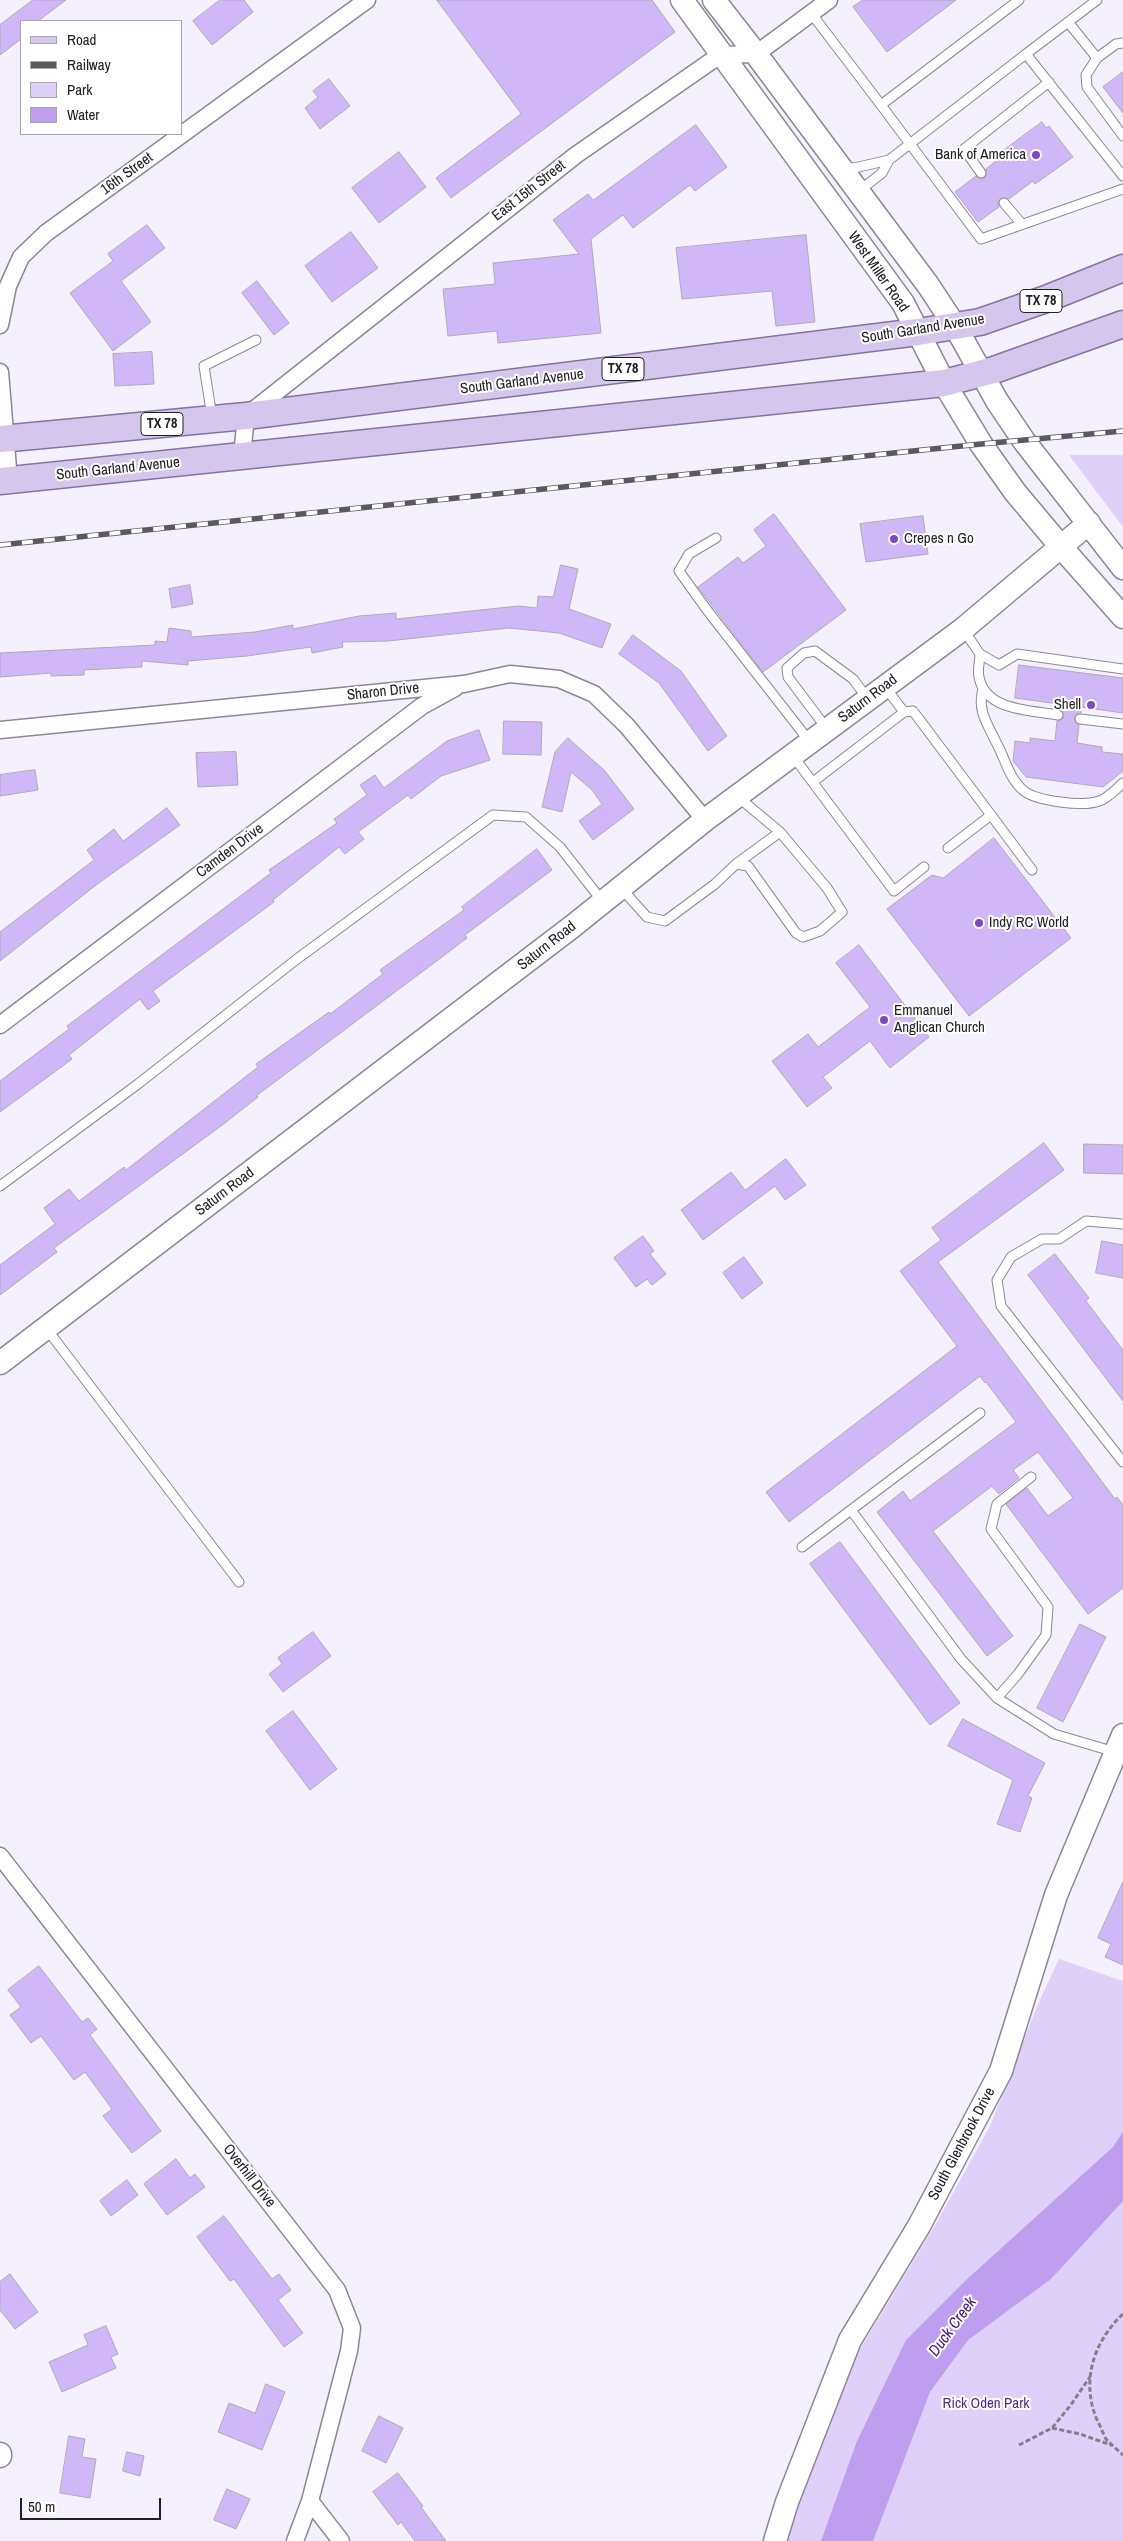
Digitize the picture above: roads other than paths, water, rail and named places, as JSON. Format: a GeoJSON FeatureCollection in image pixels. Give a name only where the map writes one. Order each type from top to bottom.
{"type":"FeatureCollection","features":[{"type":"Feature","properties":{"kind":"main road","name":"South Garland Avenue"},"geometry":{"type":"LineString","coordinates":[[3,439],[246,416],[918,332],[980,322],[1046,299],[1123,268]]}},
{"type":"Feature","properties":{"kind":"main road","name":"South Garland Avenue"},"geometry":{"type":"LineString","coordinates":[[5,481],[944,383],[982,374],[1123,324]]}},
{"type":"Feature","properties":{"kind":"street","name":"16th Street"},"geometry":{"type":"LineString","coordinates":[[182,135],[368,0]]}},
{"type":"Feature","properties":{"kind":"street","name":"West Miller Road"},"geometry":{"type":"LineString","coordinates":[[682,0],[720,55],[903,303],[944,383],[981,444],[1016,492],[1123,617]]}},
{"type":"Feature","properties":{"kind":"street","name":"West Miller Road"},"geometry":{"type":"LineString","coordinates":[[714,0],[858,191],[955,326],[1024,442],[1123,568]]}},
{"type":"Feature","properties":{"kind":"street"},"geometry":{"type":"LineString","coordinates":[[720,55],[756,54],[829,0]]}},
{"type":"Feature","properties":{"kind":"street","name":"East 15th Street"},"geometry":{"type":"LineString","coordinates":[[246,416],[576,155],[720,55]]}},
{"type":"Feature","properties":{"kind":"street","name":"16th Street"},"geometry":{"type":"LineString","coordinates":[[0,325],[4,290],[22,257],[46,233],[181,135]]}},
{"type":"Feature","properties":{"kind":"street"},"geometry":{"type":"LineString","coordinates":[[0,372],[5,481]]}},
{"type":"Feature","properties":{"kind":"street"},"geometry":{"type":"LineString","coordinates":[[242,456],[246,416]]}},
{"type":"Feature","properties":{"kind":"street","name":"Saturn Road"},"geometry":{"type":"LineString","coordinates":[[0,1363],[603,902],[705,820],[963,629],[1062,548],[1089,523]]}},
{"type":"Feature","properties":{"kind":"street","name":"Sharon Drive"},"geometry":{"type":"LineString","coordinates":[[0,730],[464,684],[510,674],[559,679],[594,694],[627,726],[705,820]]}},
{"type":"Feature","properties":{"kind":"street","name":"Camden Drive"},"geometry":{"type":"LineString","coordinates":[[0,1024],[422,706],[464,684]]}},
{"type":"Feature","properties":{"kind":"street","name":"South Glenbrook Drive"},"geometry":{"type":"LineString","coordinates":[[775,2541],[787,2502],[850,2340],[919,2226],[1001,2071],[1056,1895],[1119,1743]]}},
{"type":"Feature","properties":{"kind":"street","name":"Overhill Drive"},"geometry":{"type":"LineString","coordinates":[[0,1856],[337,2290],[352,2328],[349,2351],[310,2500],[295,2541]]}},
{"type":"Feature","properties":{"kind":"street"},"geometry":{"type":"LineString","coordinates":[[310,2500],[341,2541]]}},
{"type":"Feature","properties":{"kind":"lane"},"geometry":{"type":"LineString","coordinates":[[881,105],[1019,0]]}},
{"type":"Feature","properties":{"kind":"lane"},"geometry":{"type":"LineString","coordinates":[[858,191],[882,173],[889,160],[1097,0]]}},
{"type":"Feature","properties":{"kind":"lane"},"geometry":{"type":"LineString","coordinates":[[811,13],[981,239],[1123,188]]}},
{"type":"Feature","properties":{"kind":"lane"},"geometry":{"type":"LineString","coordinates":[[1068,22],[1097,58]]}},
{"type":"Feature","properties":{"kind":"lane"},"geometry":{"type":"LineString","coordinates":[[1123,43],[1116,44],[1097,58],[1086,75],[1087,87],[1123,136]]}},
{"type":"Feature","properties":{"kind":"lane"},"geometry":{"type":"LineString","coordinates":[[1026,54],[1123,176]]}},
{"type":"Feature","properties":{"kind":"lane"},"geometry":{"type":"LineString","coordinates":[[981,172],[964,150],[1049,82]]}},
{"type":"Feature","properties":{"kind":"lane"},"geometry":{"type":"LineString","coordinates":[[840,167],[854,168],[889,160]]}},
{"type":"Feature","properties":{"kind":"lane"},"geometry":{"type":"LineString","coordinates":[[1004,203],[1020,224]]}},
{"type":"Feature","properties":{"kind":"lane"},"geometry":{"type":"LineString","coordinates":[[213,419],[204,366],[256,340]]}},
{"type":"Feature","properties":{"kind":"lane"},"geometry":{"type":"LineString","coordinates":[[716,538],[689,554],[679,570],[707,610],[819,736]]}},
{"type":"Feature","properties":{"kind":"lane"},"geometry":{"type":"LineString","coordinates":[[963,629],[980,654],[999,664],[1017,654],[1123,669]]}},
{"type":"Feature","properties":{"kind":"lane"},"geometry":{"type":"LineString","coordinates":[[819,736],[788,677],[787,668],[804,652],[815,651],[852,679],[877,693],[904,712]]}},
{"type":"Feature","properties":{"kind":"lane"},"geometry":{"type":"LineString","coordinates":[[980,654],[978,676],[983,689],[999,704],[1058,715]]}},
{"type":"Feature","properties":{"kind":"lane"},"geometry":{"type":"LineString","coordinates":[[983,689],[979,701],[982,715],[1008,771],[1025,792],[1045,799],[1080,804],[1099,801],[1123,783]]}},
{"type":"Feature","properties":{"kind":"lane"},"geometry":{"type":"LineString","coordinates":[[813,782],[904,712],[913,711],[1032,870]]}},
{"type":"Feature","properties":{"kind":"lane"},"geometry":{"type":"LineString","coordinates":[[1080,719],[1123,724]]}},
{"type":"Feature","properties":{"kind":"lane"},"geometry":{"type":"LineString","coordinates":[[793,756],[894,891],[924,867]]}},
{"type":"Feature","properties":{"kind":"lane"},"geometry":{"type":"LineString","coordinates":[[736,864],[748,866],[796,933],[803,936],[820,931],[842,912],[827,888],[780,832],[737,797]]}},
{"type":"Feature","properties":{"kind":"lane"},"geometry":{"type":"LineString","coordinates":[[0,1186],[138,1084],[296,959],[493,815],[526,817],[560,847],[603,902]]}},
{"type":"Feature","properties":{"kind":"lane"},"geometry":{"type":"LineString","coordinates":[[948,848],[990,815]]}},
{"type":"Feature","properties":{"kind":"lane"},"geometry":{"type":"LineString","coordinates":[[621,888],[647,917],[665,921],[714,884],[736,864],[780,832]]}},
{"type":"Feature","properties":{"kind":"lane"},"geometry":{"type":"LineString","coordinates":[[1123,1224],[1086,1221],[1059,1239],[1042,1239],[1011,1257],[998,1280],[1001,1306],[1123,1462]]}},
{"type":"Feature","properties":{"kind":"lane"},"geometry":{"type":"LineString","coordinates":[[45,1328],[239,1582]]}},
{"type":"Feature","properties":{"kind":"lane"},"geometry":{"type":"LineString","coordinates":[[802,1547],[980,1414]]}},
{"type":"Feature","properties":{"kind":"lane"},"geometry":{"type":"LineString","coordinates":[[997,1698],[1018,1674],[1046,1635],[1048,1607],[991,1529],[997,1504],[1031,1477]]}},
{"type":"Feature","properties":{"kind":"lane"},"geometry":{"type":"LineString","coordinates":[[852,1510],[961,1659],[997,1698],[1054,1734],[1119,1743]]}},
{"type":"Feature","properties":{"kind":"water","name":"Duck Creek"},"geometry":{"type":"Polygon","coordinates":[[[1123,2132],[1123,2201],[1051,2279],[968,2340],[930,2392],[873,2541],[821,2541],[857,2441],[906,2340],[965,2281],[1113,2147],[1123,2132]]]}},
{"type":"Feature","properties":{"kind":"railway"},"geometry":{"type":"LineString","coordinates":[[0,545],[1123,431]]}},
{"type":"Feature","properties":{"kind":"place","name":"Bank of America"},"geometry":{"type":"Point","coordinates":[1036,155]}},
{"type":"Feature","properties":{"kind":"place","name":"Crepes n Go"},"geometry":{"type":"Point","coordinates":[894,539]}},
{"type":"Feature","properties":{"kind":"place","name":"Shell"},"geometry":{"type":"Point","coordinates":[1091,705]}},
{"type":"Feature","properties":{"kind":"place","name":"Indy RC World"},"geometry":{"type":"Point","coordinates":[979,923]}},
{"type":"Feature","properties":{"kind":"place","name":"Emmanuel Anglican Church"},"geometry":{"type":"Point","coordinates":[884,1020]}},
{"type":"Feature","properties":{"kind":"park label","name":"Rick Oden Park"},"geometry":{"type":"Point","coordinates":[986,2404]}}]}
